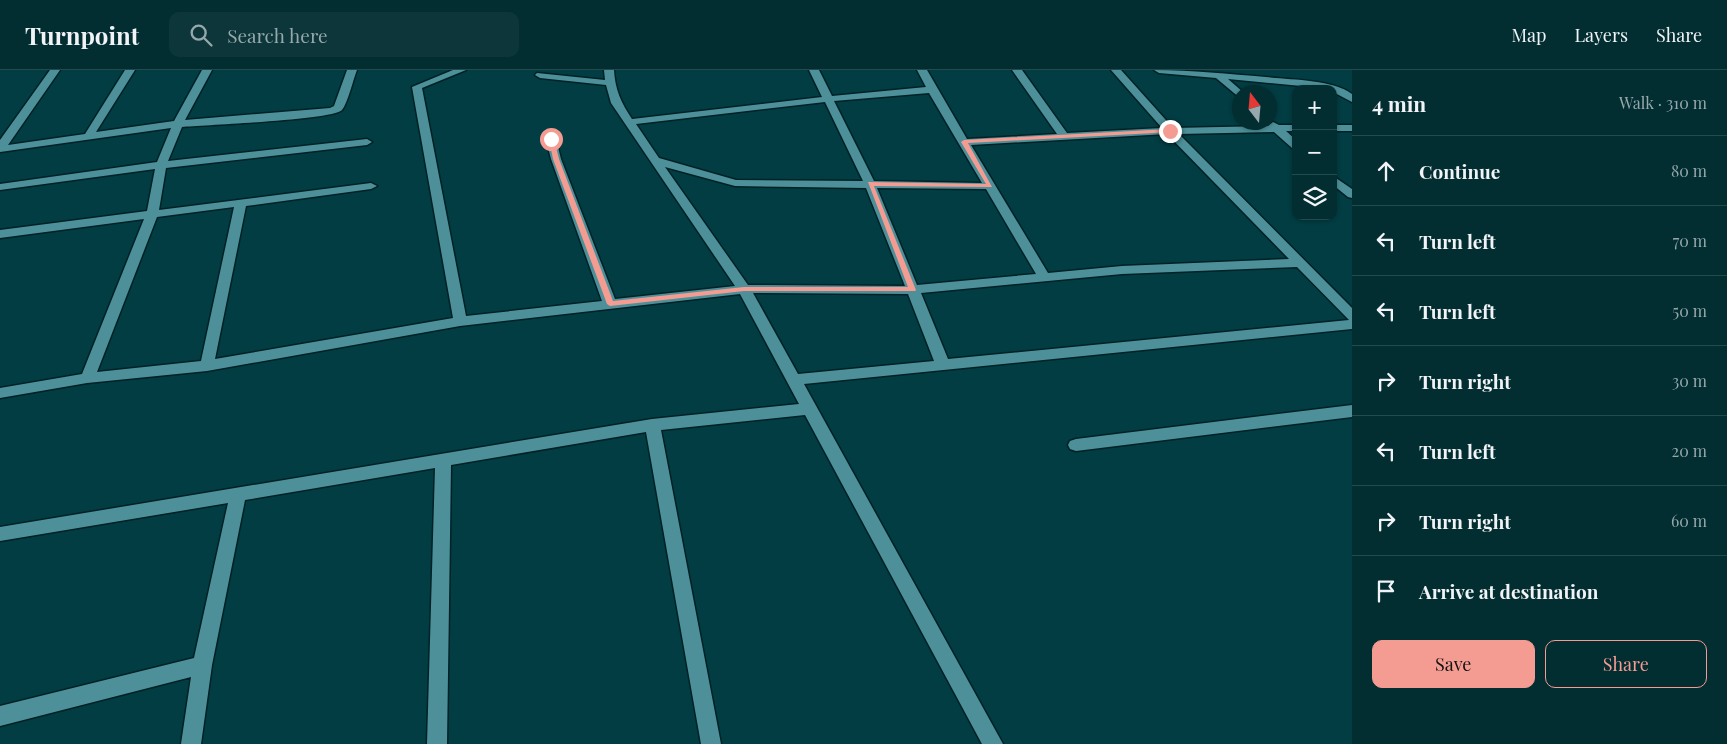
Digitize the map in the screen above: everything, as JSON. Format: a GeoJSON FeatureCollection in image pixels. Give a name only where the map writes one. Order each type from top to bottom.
{"type":"FeatureCollection","features":[{"type":"Feature","properties":{"kind":"street"},"geometry":{"type":"LineString","coordinates":[[0,149],[54,70]]}},
{"type":"Feature","properties":{"kind":"street"},"geometry":{"type":"LineString","coordinates":[[89,136],[130,70]]}},
{"type":"Feature","properties":{"kind":"street"},"geometry":{"type":"LineString","coordinates":[[87,378],[152,214],[161,166],[178,124],[207,70]]}},
{"type":"Feature","properties":{"kind":"street"},"geometry":{"type":"LineString","coordinates":[[0,149],[178,124],[333,111],[338,108],[352,70]]}},
{"type":"Feature","properties":{"kind":"street"},"geometry":{"type":"LineString","coordinates":[[460,321],[417,87],[461,70]]}},
{"type":"Feature","properties":{"kind":"street"},"geometry":{"type":"LineString","coordinates":[[609,70],[610,83],[616,103],[658,161],[744,289],[993,744]]}},
{"type":"Feature","properties":{"kind":"street"},"geometry":{"type":"LineString","coordinates":[[814,70],[870,184],[943,365]]}},
{"type":"Feature","properties":{"kind":"street"},"geometry":{"type":"LineString","coordinates":[[922,70],[932,90],[1045,278]]}},
{"type":"Feature","properties":{"kind":"street"},"geometry":{"type":"LineString","coordinates":[[1017,70],[1064,138]]}},
{"type":"Feature","properties":{"kind":"street"},"geometry":{"type":"LineString","coordinates":[[1116,70],[1170,131],[1352,316]]}},
{"type":"Feature","properties":{"kind":"street"},"geometry":{"type":"LineString","coordinates":[[1159,70],[1319,84],[1343,92],[1352,100]]}},
{"type":"Feature","properties":{"kind":"street"},"geometry":{"type":"LineString","coordinates":[[540,75],[610,83]]}},
{"type":"Feature","properties":{"kind":"street"},"geometry":{"type":"LineString","coordinates":[[1219,76],[1232,88]]}},
{"type":"Feature","properties":{"kind":"street"},"geometry":{"type":"LineString","coordinates":[[630,122],[881,93],[932,90]]}},
{"type":"Feature","properties":{"kind":"street"},"geometry":{"type":"LineString","coordinates":[[1277,126],[1292,128]]}},
{"type":"Feature","properties":{"kind":"street"},"geometry":{"type":"LineString","coordinates":[[964,142],[1232,127]]}},
{"type":"Feature","properties":{"kind":"street"},"geometry":{"type":"LineString","coordinates":[[1337,128],[1352,128]]}},
{"type":"Feature","properties":{"kind":"street"},"geometry":{"type":"LineString","coordinates":[[1277,129],[1292,142]]}},
{"type":"Feature","properties":{"kind":"street"},"geometry":{"type":"LineString","coordinates":[[551,139],[556,159],[610,304]]}},
{"type":"Feature","properties":{"kind":"street"},"geometry":{"type":"LineString","coordinates":[[0,187],[367,142]]}},
{"type":"Feature","properties":{"kind":"street"},"geometry":{"type":"LineString","coordinates":[[658,161],[735,183],[990,186]]}},
{"type":"Feature","properties":{"kind":"street"},"geometry":{"type":"LineString","coordinates":[[1337,182],[1352,195]]}},
{"type":"Feature","properties":{"kind":"street"},"geometry":{"type":"LineString","coordinates":[[0,234],[371,186]]}},
{"type":"Feature","properties":{"kind":"street"},"geometry":{"type":"LineString","coordinates":[[207,366],[240,203]]}},
{"type":"Feature","properties":{"kind":"street"},"geometry":{"type":"LineString","coordinates":[[0,392],[87,378],[207,366],[460,321],[744,289],[912,290],[1122,270],[1301,263]]}},
{"type":"Feature","properties":{"kind":"street"},"geometry":{"type":"LineString","coordinates":[[794,380],[1352,324]]}},
{"type":"Feature","properties":{"kind":"street"},"geometry":{"type":"LineString","coordinates":[[0,534],[652,425],[810,409]]}},
{"type":"Feature","properties":{"kind":"street"},"geometry":{"type":"LineString","coordinates":[[1076,446],[1352,411]]}},
{"type":"Feature","properties":{"kind":"street"},"geometry":{"type":"LineString","coordinates":[[652,425],[711,744]]}},
{"type":"Feature","properties":{"kind":"street"},"geometry":{"type":"LineString","coordinates":[[437,744],[443,460]]}},
{"type":"Feature","properties":{"kind":"street"},"geometry":{"type":"LineString","coordinates":[[191,744],[202,665],[238,494]]}},
{"type":"Feature","properties":{"kind":"street"},"geometry":{"type":"LineString","coordinates":[[0,716],[202,665]]}},
{"type":"Feature","properties":{"kind":"route"},"geometry":{"type":"LineString","coordinates":[[551,139],[556,159],[610,304],[744,289],[912,290],[870,184],[990,186],[964,142],[1170,131]]}}]}
